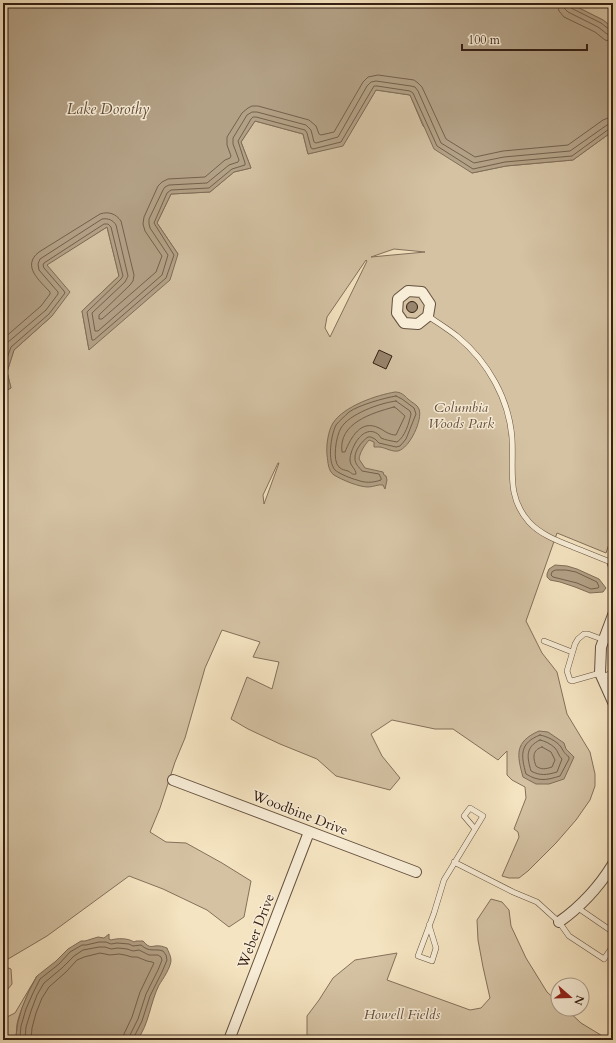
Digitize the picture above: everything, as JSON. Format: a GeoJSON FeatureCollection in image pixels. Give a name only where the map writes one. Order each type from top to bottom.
{"type":"FeatureCollection","features":[{"type":"Feature","properties":{"kind":"street"},"geometry":{"type":"LineString","coordinates":[[613,614],[601,647],[601,675],[613,702]]}},
{"type":"Feature","properties":{"kind":"street","name":"Woodbine Drive"},"geometry":{"type":"LineString","coordinates":[[173,780],[416,872]]}},
{"type":"Feature","properties":{"kind":"street","name":"Weber Drive"},"geometry":{"type":"LineString","coordinates":[[229,1040],[309,832]]}},
{"type":"Feature","properties":{"kind":"street"},"geometry":{"type":"LineString","coordinates":[[559,922],[578,908],[593,892],[613,864]]}},
{"type":"Feature","properties":{"kind":"lane"},"geometry":{"type":"LineString","coordinates":[[428,316],[445,327],[467,345],[482,362],[495,382],[506,410],[511,431],[513,489],[518,506],[526,518],[536,529],[550,538],[613,563]]}},
{"type":"Feature","properties":{"kind":"lane"},"geometry":{"type":"LineString","coordinates":[[604,640],[588,634],[584,634],[578,639],[572,652],[567,671],[570,680],[577,680],[613,672]]}},
{"type":"Feature","properties":{"kind":"lane"},"geometry":{"type":"LineString","coordinates":[[544,641],[572,652]]}},
{"type":"Feature","properties":{"kind":"lane"},"geometry":{"type":"LineString","coordinates":[[429,925],[436,948],[432,961],[418,956],[429,925],[434,913],[444,880],[475,829]]}},
{"type":"Feature","properties":{"kind":"lane"},"geometry":{"type":"LineString","coordinates":[[454,862],[513,892],[537,902],[559,922],[569,936],[604,959],[613,946]]}},
{"type":"Feature","properties":{"kind":"lane"},"geometry":{"type":"LineString","coordinates":[[578,908],[613,932]]}},
{"type":"Feature","properties":{"kind":"green space"},"geometry":{"type":"Polygon","coordinates":[[[569,3],[613,3],[613,28],[603,20],[569,3]]]}},
{"type":"Feature","properties":{"kind":"green space","name":"Columbia Woods Park"},"geometry":{"type":"Polygon","coordinates":[[[376,90],[410,95],[423,126],[472,173],[506,166],[573,160],[613,131],[613,532],[606,553],[557,533],[526,621],[542,653],[557,672],[567,714],[590,752],[595,774],[595,786],[590,800],[576,820],[556,843],[528,871],[519,878],[502,876],[519,837],[518,832],[514,829],[526,798],[525,787],[512,780],[507,775],[507,751],[498,760],[453,729],[435,729],[392,720],[371,734],[382,756],[400,778],[390,790],[336,776],[317,759],[280,744],[231,719],[247,677],[272,689],[279,662],[253,657],[260,642],[222,630],[205,668],[185,738],[150,832],[166,842],[186,843],[251,881],[244,917],[229,927],[207,910],[163,889],[129,876],[47,936],[3,962],[3,392],[11,388],[7,372],[14,350],[52,316],[46,265],[107,227],[119,276],[82,311],[89,350],[178,254],[157,223],[171,194],[210,192],[234,172],[251,168],[241,142],[255,121],[303,134],[308,154],[343,145],[376,90]],[[394,249],[371,257],[425,252],[394,249]],[[366,260],[327,317],[325,328],[330,337],[367,261],[366,260]],[[278,463],[263,495],[264,504],[279,463],[278,463]]]}},
{"type":"Feature","properties":{"kind":"green space","name":"Howell Fields"},"geometry":{"type":"Polygon","coordinates":[[[491,899],[502,902],[509,910],[511,926],[526,958],[550,995],[550,1017],[575,1017],[581,1023],[609,1040],[530,1040],[518,1038],[502,1040],[309,1040],[307,1034],[307,1016],[333,978],[355,960],[397,953],[387,980],[470,1010],[481,1008],[490,998],[478,940],[477,920],[491,899]]]}},
{"type":"Feature","properties":{"kind":"green space"},"geometry":{"type":"Polygon","coordinates":[[[3,966],[11,969],[12,984],[3,995],[3,966]]]}},
{"type":"Feature","properties":{"kind":"green space"},"geometry":{"type":"Polygon","coordinates":[[[37,976],[21,1012],[17,1024],[15,1040],[3,1040],[3,1019],[15,1013],[37,976]]]}},
{"type":"Feature","properties":{"kind":"water","name":"Lake Dorothy"},"geometry":{"type":"Polygon","coordinates":[[[3,3],[569,3],[603,20],[613,28],[613,131],[573,160],[506,166],[472,173],[434,149],[410,95],[376,90],[343,146],[308,154],[303,134],[255,121],[241,142],[251,168],[234,172],[210,192],[171,194],[157,223],[178,254],[170,280],[89,350],[82,311],[119,276],[107,227],[47,265],[70,292],[52,316],[14,350],[7,372],[11,388],[3,392],[3,3]]]}},
{"type":"Feature","properties":{"kind":"water"},"geometry":{"type":"Polygon","coordinates":[[[395,392],[404,395],[419,409],[419,419],[411,439],[403,449],[398,451],[374,447],[374,442],[369,440],[362,449],[359,459],[365,468],[383,472],[387,480],[385,489],[383,485],[372,487],[360,486],[334,475],[329,469],[327,451],[327,443],[333,423],[345,411],[361,402],[395,392]]]}},
{"type":"Feature","properties":{"kind":"water"},"geometry":{"type":"Polygon","coordinates":[[[555,565],[577,569],[599,579],[606,588],[603,592],[590,593],[550,580],[547,577],[547,574],[549,569],[555,565]]]}},
{"type":"Feature","properties":{"kind":"water"},"geometry":{"type":"Polygon","coordinates":[[[539,731],[548,732],[564,743],[566,749],[574,757],[564,779],[549,784],[536,784],[523,777],[519,762],[519,750],[525,740],[539,731]]]}},
{"type":"Feature","properties":{"kind":"water"},"geometry":{"type":"Polygon","coordinates":[[[109,934],[109,939],[111,940],[123,939],[134,942],[143,941],[150,946],[161,946],[167,948],[171,957],[170,966],[159,985],[153,999],[147,1021],[137,1040],[15,1040],[22,1008],[37,976],[68,949],[81,941],[98,937],[104,938],[109,934]]]}},
{"type":"Feature","properties":{"kind":"building"},"geometry":{"type":"Polygon","coordinates":[[[410,302],[414,302],[416,303],[416,311],[410,312],[407,309],[407,305],[410,302]]]}},
{"type":"Feature","properties":{"kind":"building"},"geometry":{"type":"Polygon","coordinates":[[[379,350],[392,356],[386,369],[373,363],[379,350]]]}}]}
